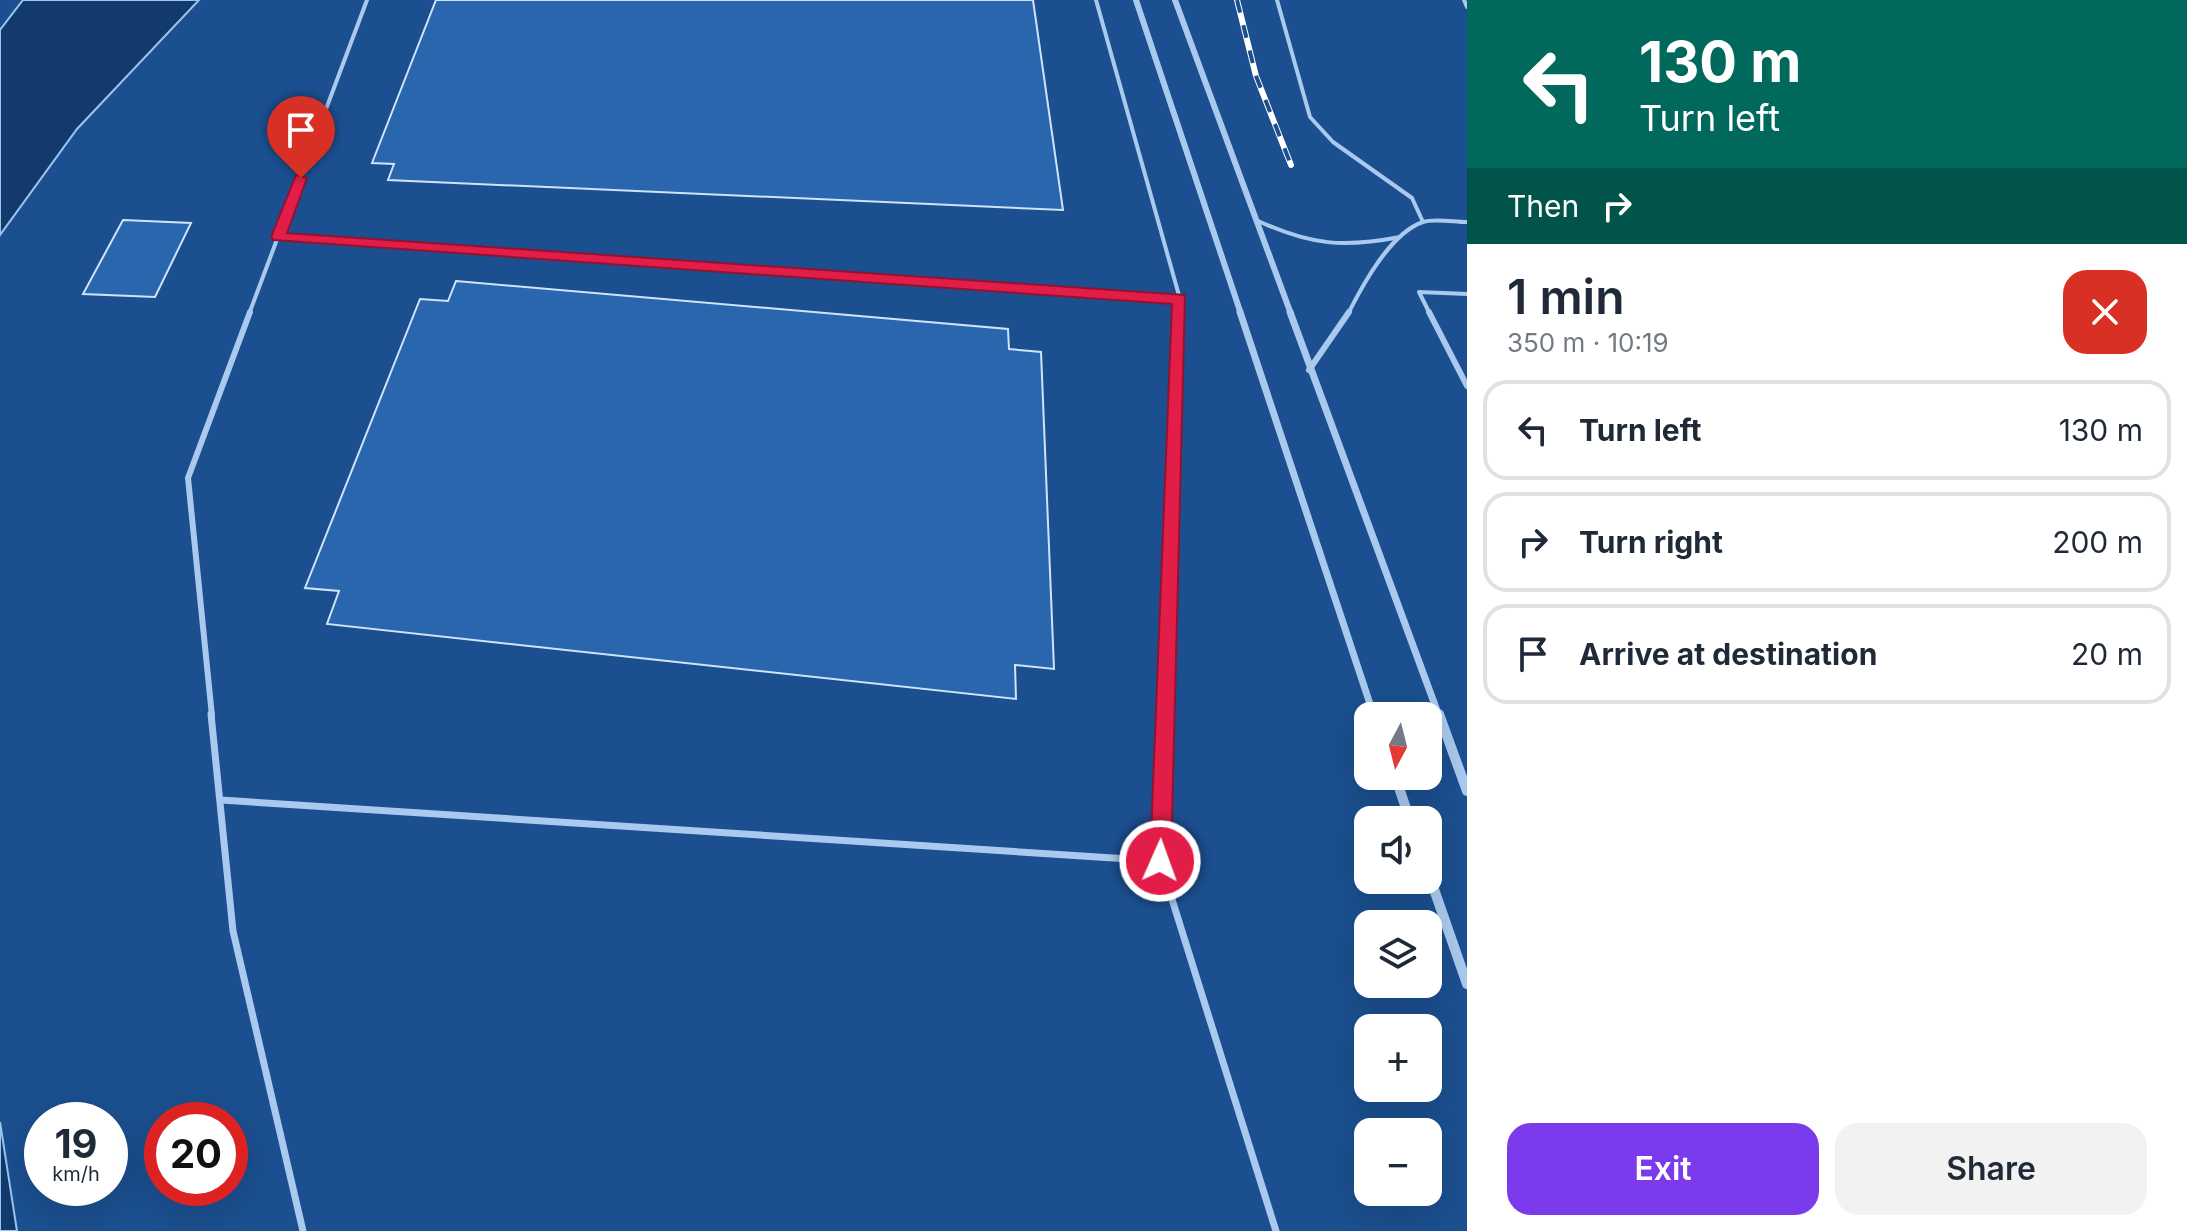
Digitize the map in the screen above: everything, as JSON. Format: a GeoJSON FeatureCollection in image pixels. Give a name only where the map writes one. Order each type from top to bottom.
{"type":"FeatureCollection","features":[{"type":"Feature","properties":{"kind":"street"},"geometry":{"type":"LineString","coordinates":[[1136,0],[1369,702]]}},
{"type":"Feature","properties":{"kind":"street"},"geometry":{"type":"LineString","coordinates":[[1175,0],[1258,221],[1309,370],[1467,791]]}},
{"type":"Feature","properties":{"kind":"street"},"geometry":{"type":"LineString","coordinates":[[1436,894],[1467,984]]}},
{"type":"Feature","properties":{"kind":"lane"},"geometry":{"type":"LineString","coordinates":[[303,1231],[233,931],[188,478],[367,0]]}},
{"type":"Feature","properties":{"kind":"lane"},"geometry":{"type":"LineString","coordinates":[[1096,0],[1180,299],[1160,861],[1276,1231]]}},
{"type":"Feature","properties":{"kind":"lane"},"geometry":{"type":"LineString","coordinates":[[1277,0],[1310,117],[1333,142],[1412,198],[1423,222]]}},
{"type":"Feature","properties":{"kind":"lane"},"geometry":{"type":"LineString","coordinates":[[1464,0],[1467,7]]}},
{"type":"Feature","properties":{"kind":"lane"},"geometry":{"type":"LineString","coordinates":[[1258,221],[1300,241],[1332,247],[1403,236]]}},
{"type":"Feature","properties":{"kind":"lane"},"geometry":{"type":"LineString","coordinates":[[1309,370],[1346,318],[1368,274],[1403,236],[1423,222],[1467,222]]}},
{"type":"Feature","properties":{"kind":"lane"},"geometry":{"type":"LineString","coordinates":[[279,237],[1180,299]]}},
{"type":"Feature","properties":{"kind":"lane"},"geometry":{"type":"LineString","coordinates":[[1467,294],[1419,292],[1467,386]]}},
{"type":"Feature","properties":{"kind":"lane"},"geometry":{"type":"LineString","coordinates":[[221,800],[1160,861]]}},
{"type":"Feature","properties":{"kind":"water"},"geometry":{"type":"Polygon","coordinates":[[[23,0],[199,0],[77,129],[0,235],[0,30],[23,0]]]}},
{"type":"Feature","properties":{"kind":"water"},"geometry":{"type":"Polygon","coordinates":[[[0,1122],[17,1231],[0,1231],[0,1122]]]}},
{"type":"Feature","properties":{"kind":"building"},"geometry":{"type":"Polygon","coordinates":[[[436,0],[1033,0],[1063,210],[388,180],[394,164],[372,163],[436,0]]]}},
{"type":"Feature","properties":{"kind":"building"},"geometry":{"type":"Polygon","coordinates":[[[123,220],[191,223],[155,297],[83,294],[123,220]]]}},
{"type":"Feature","properties":{"kind":"building"},"geometry":{"type":"Polygon","coordinates":[[[456,281],[1008,329],[1009,349],[1041,352],[1054,669],[1015,665],[1016,699],[327,624],[339,591],[305,588],[420,299],[448,301],[456,281]]]}},
{"type":"Feature","properties":{"kind":"railway"},"geometry":{"type":"LineString","coordinates":[[1237,0],[1256,76],[1291,165]]}},
{"type":"Feature","properties":{"kind":"route"},"geometry":{"type":"LineString","coordinates":[[301,178],[279,237],[1180,299],[1160,861]]}}]}
